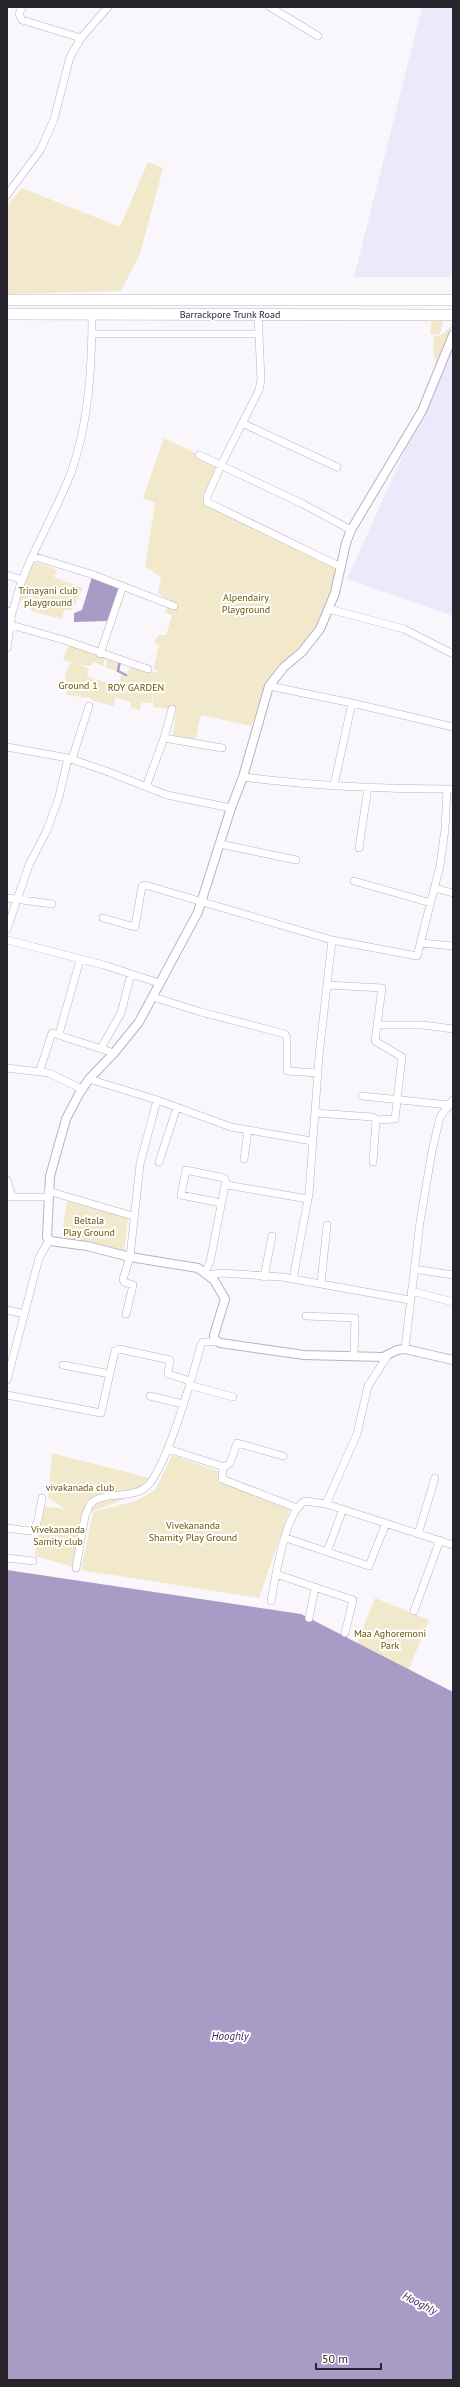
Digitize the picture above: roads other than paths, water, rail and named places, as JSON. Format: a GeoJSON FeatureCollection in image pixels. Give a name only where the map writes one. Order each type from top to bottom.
{"type":"FeatureCollection","features":[{"type":"Feature","properties":{"kind":"main road","name":"Barrackpore Trunk Road"},"geometry":{"type":"LineString","coordinates":[[7,300],[453,300]]}},
{"type":"Feature","properties":{"kind":"main road"},"geometry":{"type":"LineString","coordinates":[[156,314],[157,300]]}},
{"type":"Feature","properties":{"kind":"main road","name":"Barrackpore Trunk Road"},"geometry":{"type":"LineString","coordinates":[[7,314],[258,313],[453,315]]}},
{"type":"Feature","properties":{"kind":"street"},"geometry":{"type":"LineString","coordinates":[[22,7],[19,14],[22,20],[81,38]]}},
{"type":"Feature","properties":{"kind":"street"},"geometry":{"type":"LineString","coordinates":[[7,195],[41,149],[54,119],[68,64],[81,38],[108,7]]}},
{"type":"Feature","properties":{"kind":"street"},"geometry":{"type":"LineString","coordinates":[[270,7],[318,36]]}},
{"type":"Feature","properties":{"kind":"street"},"geometry":{"type":"LineString","coordinates":[[258,313],[260,386],[207,497],[209,504],[341,567]]}},
{"type":"Feature","properties":{"kind":"street"},"geometry":{"type":"LineString","coordinates":[[7,648],[11,625],[10,612],[32,556],[65,487],[80,442],[87,407],[92,314]]}},
{"type":"Feature","properties":{"kind":"street"},"geometry":{"type":"LineString","coordinates":[[92,334],[258,334]]}},
{"type":"Feature","properties":{"kind":"street"},"geometry":{"type":"LineString","coordinates":[[7,1380],[39,1258],[49,1240],[48,1194],[53,1158],[75,1100],[89,1079],[114,1053],[138,1022],[153,997],[201,903],[231,808],[243,777],[269,686],[284,667],[314,638],[329,609],[346,543],[351,530],[422,411],[453,335]]}},
{"type":"Feature","properties":{"kind":"street"},"geometry":{"type":"LineString","coordinates":[[242,423],[337,467]]}},
{"type":"Feature","properties":{"kind":"street"},"geometry":{"type":"LineString","coordinates":[[199,455],[303,504],[351,530]]}},
{"type":"Feature","properties":{"kind":"street"},"geometry":{"type":"LineString","coordinates":[[32,556],[123,586],[174,606]]}},
{"type":"Feature","properties":{"kind":"street"},"geometry":{"type":"LineString","coordinates":[[7,575],[22,580]]}},
{"type":"Feature","properties":{"kind":"street"},"geometry":{"type":"LineString","coordinates":[[100,654],[123,586]]}},
{"type":"Feature","properties":{"kind":"street"},"geometry":{"type":"LineString","coordinates":[[329,609],[409,631],[453,654]]}},
{"type":"Feature","properties":{"kind":"street"},"geometry":{"type":"LineString","coordinates":[[11,625],[148,669]]}},
{"type":"Feature","properties":{"kind":"street"},"geometry":{"type":"LineString","coordinates":[[269,686],[352,703],[453,727]]}},
{"type":"Feature","properties":{"kind":"street"},"geometry":{"type":"LineString","coordinates":[[334,785],[352,703]]}},
{"type":"Feature","properties":{"kind":"street"},"geometry":{"type":"LineString","coordinates":[[7,929],[16,900],[59,797],[70,759],[89,706]]}},
{"type":"Feature","properties":{"kind":"street"},"geometry":{"type":"LineString","coordinates":[[146,787],[164,738],[172,709]]}},
{"type":"Feature","properties":{"kind":"street"},"geometry":{"type":"LineString","coordinates":[[164,738],[222,748]]}},
{"type":"Feature","properties":{"kind":"street"},"geometry":{"type":"LineString","coordinates":[[7,747],[70,759],[167,795],[231,808]]}},
{"type":"Feature","properties":{"kind":"street"},"geometry":{"type":"LineString","coordinates":[[103,918],[135,927],[144,885],[201,903],[332,940],[416,956],[418,955],[435,888],[450,789],[368,787],[284,782],[243,777]]}},
{"type":"Feature","properties":{"kind":"street"},"geometry":{"type":"LineString","coordinates":[[359,848],[368,787]]}},
{"type":"Feature","properties":{"kind":"street"},"geometry":{"type":"LineString","coordinates":[[220,844],[296,860]]}},
{"type":"Feature","properties":{"kind":"street"},"geometry":{"type":"LineString","coordinates":[[354,881],[431,903]]}},
{"type":"Feature","properties":{"kind":"street"},"geometry":{"type":"LineString","coordinates":[[435,888],[453,893]]}},
{"type":"Feature","properties":{"kind":"street"},"geometry":{"type":"LineString","coordinates":[[7,898],[52,904]]}},
{"type":"Feature","properties":{"kind":"street"},"geometry":{"type":"LineString","coordinates":[[7,940],[159,983]]}},
{"type":"Feature","properties":{"kind":"street"},"geometry":{"type":"LineString","coordinates":[[293,1279],[308,1199],[318,1073],[332,940]]}},
{"type":"Feature","properties":{"kind":"street"},"geometry":{"type":"LineString","coordinates":[[421,943],[453,946]]}},
{"type":"Feature","properties":{"kind":"street"},"geometry":{"type":"LineString","coordinates":[[59,1034],[80,960]]}},
{"type":"Feature","properties":{"kind":"street"},"geometry":{"type":"LineString","coordinates":[[101,1048],[121,1013],[131,974]]}},
{"type":"Feature","properties":{"kind":"street"},"geometry":{"type":"LineString","coordinates":[[315,1112],[373,1117],[377,1120],[394,1120],[402,1057],[377,1044],[377,1025],[382,988],[328,984]]}},
{"type":"Feature","properties":{"kind":"street"},"geometry":{"type":"LineString","coordinates":[[153,997],[201,1012],[285,1034],[287,1038],[287,1071],[318,1073]]}},
{"type":"Feature","properties":{"kind":"street"},"geometry":{"type":"LineString","coordinates":[[377,1025],[423,1025],[453,1029]]}},
{"type":"Feature","properties":{"kind":"street"},"geometry":{"type":"LineString","coordinates":[[40,1070],[51,1033],[59,1034],[114,1053]]}},
{"type":"Feature","properties":{"kind":"street"},"geometry":{"type":"LineString","coordinates":[[7,1068],[40,1070],[61,1077],[82,1089]]}},
{"type":"Feature","properties":{"kind":"street"},"geometry":{"type":"LineString","coordinates":[[89,1079],[157,1100],[231,1127],[312,1141]]}},
{"type":"Feature","properties":{"kind":"street"},"geometry":{"type":"LineString","coordinates":[[362,1096],[397,1100],[451,1102]]}},
{"type":"Feature","properties":{"kind":"street"},"geometry":{"type":"LineString","coordinates":[[126,1314],[133,1286],[124,1282],[123,1279],[130,1257],[133,1216],[140,1164],[157,1100]]}},
{"type":"Feature","properties":{"kind":"street"},"geometry":{"type":"LineString","coordinates":[[405,1349],[420,1222],[438,1124],[441,1115],[451,1102]]}},
{"type":"Feature","properties":{"kind":"street"},"geometry":{"type":"LineString","coordinates":[[159,1162],[177,1107]]}},
{"type":"Feature","properties":{"kind":"street"},"geometry":{"type":"LineString","coordinates":[[373,1162],[377,1120]]}},
{"type":"Feature","properties":{"kind":"street"},"geometry":{"type":"LineString","coordinates":[[244,1159],[248,1130]]}},
{"type":"Feature","properties":{"kind":"street"},"geometry":{"type":"LineString","coordinates":[[206,1274],[210,1262],[225,1185],[224,1178],[186,1170],[181,1195],[221,1203]]}},
{"type":"Feature","properties":{"kind":"street"},"geometry":{"type":"LineString","coordinates":[[7,1180],[10,1197],[48,1194],[133,1216]]}},
{"type":"Feature","properties":{"kind":"street"},"geometry":{"type":"LineString","coordinates":[[225,1185],[308,1199]]}},
{"type":"Feature","properties":{"kind":"street"},"geometry":{"type":"LineString","coordinates":[[321,1283],[327,1225]]}},
{"type":"Feature","properties":{"kind":"street"},"geometry":{"type":"LineString","coordinates":[[264,1277],[272,1236]]}},
{"type":"Feature","properties":{"kind":"street"},"geometry":{"type":"LineString","coordinates":[[49,1240],[87,1246],[130,1257],[192,1266],[206,1274],[214,1280],[225,1299],[214,1335],[218,1342]]}},
{"type":"Feature","properties":{"kind":"street"},"geometry":{"type":"LineString","coordinates":[[414,1269],[453,1275]]}},
{"type":"Feature","properties":{"kind":"street"},"geometry":{"type":"LineString","coordinates":[[206,1274],[222,1273],[293,1279],[410,1300]]}},
{"type":"Feature","properties":{"kind":"street"},"geometry":{"type":"LineString","coordinates":[[411,1291],[453,1302]]}},
{"type":"Feature","properties":{"kind":"street"},"geometry":{"type":"LineString","coordinates":[[7,1310],[24,1314]]}},
{"type":"Feature","properties":{"kind":"street"},"geometry":{"type":"LineString","coordinates":[[306,1316],[355,1318],[354,1355]]}},
{"type":"Feature","properties":{"kind":"street"},"geometry":{"type":"LineString","coordinates":[[76,1568],[86,1516],[90,1504],[103,1498],[146,1488],[168,1449],[203,1342],[218,1342],[304,1354],[388,1356]]}},
{"type":"Feature","properties":{"kind":"street"},"geometry":{"type":"LineString","coordinates":[[326,1504],[357,1434],[368,1386],[388,1356],[397,1350],[405,1349],[453,1360]]}},
{"type":"Feature","properties":{"kind":"street"},"geometry":{"type":"LineString","coordinates":[[7,1395],[99,1413],[102,1410],[115,1351],[119,1350],[170,1360],[168,1374],[233,1397]]}},
{"type":"Feature","properties":{"kind":"street"},"geometry":{"type":"LineString","coordinates":[[63,1365],[110,1374]]}},
{"type":"Feature","properties":{"kind":"street"},"geometry":{"type":"LineString","coordinates":[[150,1396],[183,1404]]}},
{"type":"Feature","properties":{"kind":"street"},"geometry":{"type":"LineString","coordinates":[[283,1456],[237,1443],[230,1463],[223,1468],[222,1479],[297,1508]]}},
{"type":"Feature","properties":{"kind":"street"},"geometry":{"type":"LineString","coordinates":[[168,1449],[195,1457],[223,1468]]}},
{"type":"Feature","properties":{"kind":"street"},"geometry":{"type":"LineString","coordinates":[[418,1534],[435,1478]]}},
{"type":"Feature","properties":{"kind":"street"},"geometry":{"type":"LineString","coordinates":[[7,1528],[29,1531],[34,1529],[38,1520],[42,1498]]}},
{"type":"Feature","properties":{"kind":"street"},"geometry":{"type":"LineString","coordinates":[[271,1601],[276,1574],[286,1538],[297,1508],[305,1501],[326,1504],[343,1509],[453,1545]]}},
{"type":"Feature","properties":{"kind":"street"},"geometry":{"type":"LineString","coordinates":[[327,1552],[343,1509]]}},
{"type":"Feature","properties":{"kind":"street"},"geometry":{"type":"LineString","coordinates":[[286,1538],[370,1565],[386,1523]]}},
{"type":"Feature","properties":{"kind":"street"},"geometry":{"type":"LineString","coordinates":[[414,1611],[440,1540]]}},
{"type":"Feature","properties":{"kind":"street"},"geometry":{"type":"LineString","coordinates":[[7,1558],[33,1561]]}},
{"type":"Feature","properties":{"kind":"street"},"geometry":{"type":"LineString","coordinates":[[276,1574],[353,1600],[346,1633]]}},
{"type":"Feature","properties":{"kind":"street"},"geometry":{"type":"LineString","coordinates":[[309,1618],[315,1588]]}},
{"type":"Feature","properties":{"kind":"water"},"geometry":{"type":"Polygon","coordinates":[[[92,577],[120,588],[107,621],[74,622],[74,613],[82,610],[92,577]]]}},
{"type":"Feature","properties":{"kind":"water","name":"Hooghly"},"geometry":{"type":"Polygon","coordinates":[[[7,1570],[301,1614],[453,1692],[453,2380],[7,2380],[7,1570]]]}},
{"type":"Feature","properties":{"kind":"waterway"},"geometry":{"type":"LineString","coordinates":[[120,661],[118,671],[126,675]]}},
{"type":"Feature","properties":{"kind":"park label","name":"Trinayani club playground"},"geometry":{"type":"Point","coordinates":[48,596]}},
{"type":"Feature","properties":{"kind":"park label","name":"Alpendairy Playground"},"geometry":{"type":"Point","coordinates":[246,602]}},
{"type":"Feature","properties":{"kind":"park label","name":"Ground 1"},"geometry":{"type":"Point","coordinates":[78,685]}},
{"type":"Feature","properties":{"kind":"park label","name":"ROY GARDEN"},"geometry":{"type":"Point","coordinates":[136,687]}},
{"type":"Feature","properties":{"kind":"park label","name":"Beltala Play Ground"},"geometry":{"type":"Point","coordinates":[89,1226]}},
{"type":"Feature","properties":{"kind":"park label","name":"vivakanada club"},"geometry":{"type":"Point","coordinates":[80,1487]}},
{"type":"Feature","properties":{"kind":"park label","name":"Vivekananda Shamity Play Ground"},"geometry":{"type":"Point","coordinates":[193,1530]}},
{"type":"Feature","properties":{"kind":"park label","name":"Vivekananda Samity club"},"geometry":{"type":"Point","coordinates":[58,1534]}},
{"type":"Feature","properties":{"kind":"park label","name":"Maa Aghoremoni Park"},"geometry":{"type":"Point","coordinates":[390,1638]}}]}
